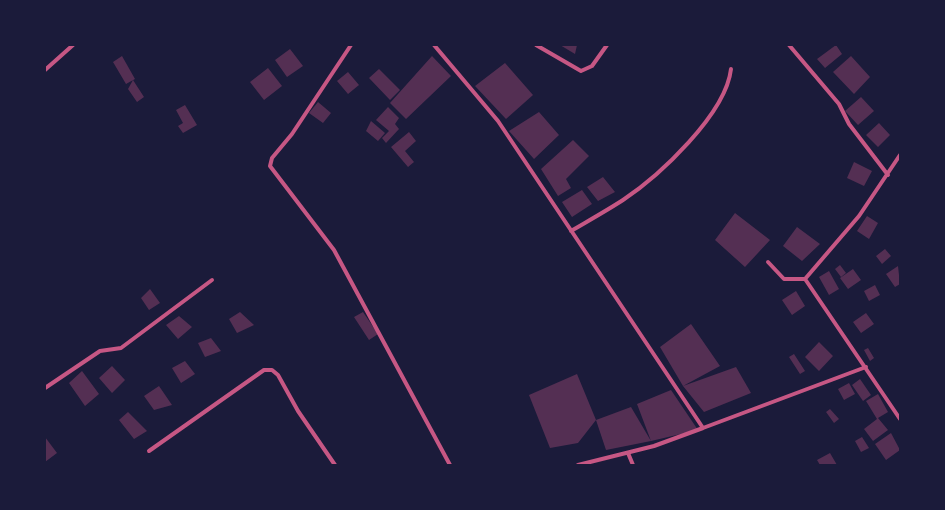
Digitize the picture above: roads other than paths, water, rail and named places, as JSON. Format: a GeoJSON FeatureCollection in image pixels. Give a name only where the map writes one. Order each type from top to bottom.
{"type":"FeatureCollection","features":[{"type":"Feature","properties":{"kind":"street"},"geometry":{"type":"LineString","coordinates":[[45,70],[73,45]]}},
{"type":"Feature","properties":{"kind":"street"},"geometry":{"type":"LineString","coordinates":[[351,45],[292,134],[272,158],[270,166],[334,250],[368,308],[450,465]]}},
{"type":"Feature","properties":{"kind":"street"},"geometry":{"type":"LineString","coordinates":[[434,45],[498,121],[703,428]]}},
{"type":"Feature","properties":{"kind":"street"},"geometry":{"type":"LineString","coordinates":[[536,45],[581,71],[592,66],[608,45]]}},
{"type":"Feature","properties":{"kind":"street"},"geometry":{"type":"LineString","coordinates":[[789,45],[839,104],[849,124],[888,175]]}},
{"type":"Feature","properties":{"kind":"street"},"geometry":{"type":"LineString","coordinates":[[571,231],[625,199],[656,175],[687,144],[723,92],[730,69]]}},
{"type":"Feature","properties":{"kind":"street"},"geometry":{"type":"LineString","coordinates":[[768,262],[784,279],[805,279],[859,216],[900,155]]}},
{"type":"Feature","properties":{"kind":"street"},"geometry":{"type":"LineString","coordinates":[[805,279],[900,419]]}},
{"type":"Feature","properties":{"kind":"street"},"geometry":{"type":"LineString","coordinates":[[45,388],[100,351],[121,348],[212,280]]}},
{"type":"Feature","properties":{"kind":"street"},"geometry":{"type":"LineString","coordinates":[[578,465],[628,453],[703,428],[866,367]]}},
{"type":"Feature","properties":{"kind":"street"},"geometry":{"type":"LineString","coordinates":[[149,452],[264,370],[272,370],[278,375],[298,411],[335,465]]}},
{"type":"Feature","properties":{"kind":"street"},"geometry":{"type":"LineString","coordinates":[[628,453],[633,465]]}}]}
